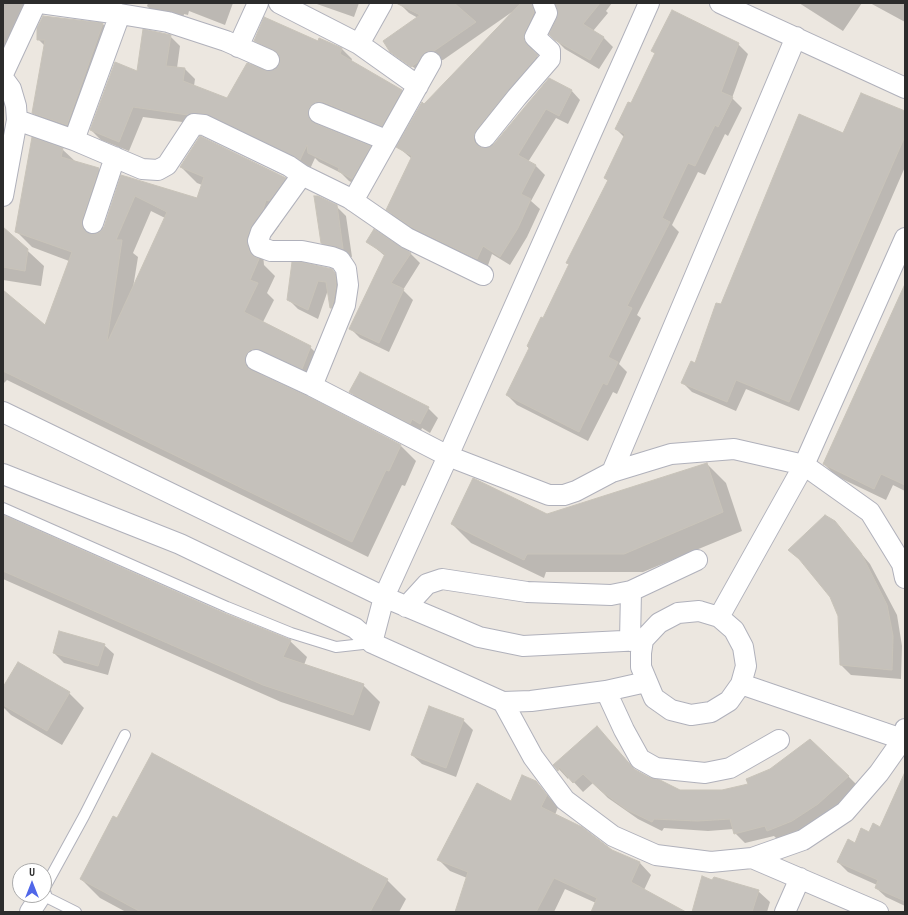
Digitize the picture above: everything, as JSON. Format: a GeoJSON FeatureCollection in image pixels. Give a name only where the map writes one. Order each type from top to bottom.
{"type":"FeatureCollection","features":[{"type":"Feature","properties":{"kind":"street"},"geometry":{"type":"LineString","coordinates":[[3,74],[36,3]]}},
{"type":"Feature","properties":{"kind":"street"},"geometry":{"type":"LineString","coordinates":[[40,3],[168,22],[238,47],[269,60]]}},
{"type":"Feature","properties":{"kind":"street"},"geometry":{"type":"LineString","coordinates":[[238,47],[258,3]]}},
{"type":"Feature","properties":{"kind":"street"},"geometry":{"type":"LineString","coordinates":[[279,3],[359,44],[418,86]]}},
{"type":"Feature","properties":{"kind":"street"},"geometry":{"type":"LineString","coordinates":[[359,44],[382,3]]}},
{"type":"Feature","properties":{"kind":"street"},"geometry":{"type":"LineString","coordinates":[[485,138],[517,97],[550,59],[550,52],[535,37],[547,13],[543,3]]}},
{"type":"Feature","properties":{"kind":"street"},"geometry":{"type":"LineString","coordinates":[[372,643],[384,597],[649,3]]}},
{"type":"Feature","properties":{"kind":"street"},"geometry":{"type":"LineString","coordinates":[[720,3],[905,88]]}},
{"type":"Feature","properties":{"kind":"street"},"geometry":{"type":"LineString","coordinates":[[74,140],[120,14]]}},
{"type":"Feature","properties":{"kind":"street"},"geometry":{"type":"LineString","coordinates":[[612,472],[796,37]]}},
{"type":"Feature","properties":{"kind":"street"},"geometry":{"type":"LineString","coordinates":[[353,201],[431,62]]}},
{"type":"Feature","properties":{"kind":"street"},"geometry":{"type":"LineString","coordinates":[[3,78],[11,89],[16,106],[17,120],[3,196]]}},
{"type":"Feature","properties":{"kind":"street"},"geometry":{"type":"LineString","coordinates":[[319,113],[386,140]]}},
{"type":"Feature","properties":{"kind":"street"},"geometry":{"type":"LineString","coordinates":[[17,120],[74,140],[142,169],[158,170],[163,169],[167,165],[191,127],[194,124],[200,124],[289,166],[302,175],[353,201],[407,238],[482,275]]}},
{"type":"Feature","properties":{"kind":"street"},"geometry":{"type":"LineString","coordinates":[[94,223],[115,157]]}},
{"type":"Feature","properties":{"kind":"street"},"geometry":{"type":"LineString","coordinates":[[302,175],[261,232],[258,241],[260,247],[271,251],[302,251],[332,257],[340,260],[346,269],[348,285],[345,305],[312,386]]}},
{"type":"Feature","properties":{"kind":"street"},"geometry":{"type":"LineString","coordinates":[[719,617],[804,466],[905,238]]}},
{"type":"Feature","properties":{"kind":"street"},"geometry":{"type":"LineString","coordinates":[[256,360],[312,386],[448,456],[549,495],[564,495],[576,491],[612,472],[671,454],[734,449],[804,466],[870,512],[904,569]]}},
{"type":"Feature","properties":{"kind":"street"},"geometry":{"type":"LineString","coordinates":[[3,412],[384,597],[479,637],[523,646],[636,640],[659,623],[678,613],[699,611],[719,617],[734,630],[743,647],[746,666],[741,684],[729,701],[711,712],[691,715],[671,710],[654,698],[640,667],[636,640],[631,591]]}},
{"type":"Feature","properties":{"kind":"street"},"geometry":{"type":"LineString","coordinates":[[3,474],[180,544],[355,628],[372,643],[503,702],[531,701],[606,691],[646,682]]}},
{"type":"Feature","properties":{"kind":"street"},"geometry":{"type":"LineString","coordinates":[[406,607],[427,584],[442,579],[527,592],[610,595],[631,591],[697,560]]}},
{"type":"Feature","properties":{"kind":"street"},"geometry":{"type":"LineString","coordinates":[[503,702],[533,757],[565,800],[613,836],[656,855],[711,862],[752,858],[803,840],[845,812],[879,773],[904,736],[741,684]]}},
{"type":"Feature","properties":{"kind":"street"},"geometry":{"type":"LineString","coordinates":[[606,691],[624,730],[640,759],[656,768],[705,773],[730,768],[779,740]]}},
{"type":"Feature","properties":{"kind":"street"},"geometry":{"type":"LineString","coordinates":[[752,858],[878,912]]}},
{"type":"Feature","properties":{"kind":"street"},"geometry":{"type":"LineString","coordinates":[[785,912],[800,878]]}},
{"type":"Feature","properties":{"kind":"street"},"geometry":{"type":"LineString","coordinates":[[30,912],[36,903]]}},
{"type":"Feature","properties":{"kind":"lane"},"geometry":{"type":"LineString","coordinates":[[3,508],[227,607],[291,633],[336,647],[372,643]]}},
{"type":"Feature","properties":{"kind":"lane"},"geometry":{"type":"LineString","coordinates":[[52,874],[84,816],[125,735]]}},
{"type":"Feature","properties":{"kind":"lane"},"geometry":{"type":"LineString","coordinates":[[52,900],[76,912]]}},
{"type":"Feature","properties":{"kind":"building"},"geometry":{"type":"Polygon","coordinates":[[[396,3],[454,3],[476,22],[434,51],[425,52],[418,62],[411,67],[390,52],[383,41],[420,15],[396,3]]]}},
{"type":"Feature","properties":{"kind":"building"},"geometry":{"type":"Polygon","coordinates":[[[521,3],[532,3],[534,12],[525,32],[524,39],[527,45],[538,55],[476,130],[474,142],[478,146],[484,148],[494,144],[549,78],[572,90],[559,116],[546,109],[518,155],[536,165],[521,194],[531,199],[518,228],[500,257],[483,246],[477,259],[413,228],[386,210],[412,156],[396,147],[422,102],[424,104],[521,3]]]}},
{"type":"Feature","properties":{"kind":"building"},"geometry":{"type":"Polygon","coordinates":[[[555,3],[600,3],[583,24],[604,37],[590,60],[555,40],[549,34],[558,14],[555,3]]]}},
{"type":"Feature","properties":{"kind":"building"},"geometry":{"type":"Polygon","coordinates":[[[672,10],[739,43],[721,92],[733,97],[718,127],[715,125],[695,166],[688,163],[662,218],[670,222],[627,306],[632,308],[608,357],[618,362],[607,385],[603,383],[579,432],[506,395],[529,348],[527,346],[541,317],[543,318],[569,264],[566,263],[608,180],[604,178],[625,134],[615,129],[628,102],[631,103],[655,53],[651,51],[672,10]]]}},
{"type":"Feature","properties":{"kind":"building"},"geometry":{"type":"Polygon","coordinates":[[[43,16],[103,23],[67,125],[32,113],[45,40],[37,40],[37,28],[43,16]]]}},
{"type":"Feature","properties":{"kind":"building"},"geometry":{"type":"Polygon","coordinates":[[[264,17],[318,41],[319,38],[342,48],[340,54],[402,90],[382,126],[323,102],[317,102],[309,108],[308,115],[314,123],[371,146],[352,179],[338,171],[339,168],[308,153],[307,145],[300,160],[205,114],[195,113],[188,115],[133,107],[119,142],[90,130],[115,62],[137,71],[143,29],[171,35],[166,66],[185,68],[183,81],[227,98],[247,63],[270,71],[279,65],[280,58],[278,53],[254,41],[264,17]]]}},
{"type":"Feature","properties":{"kind":"building"},"geometry":{"type":"Polygon","coordinates":[[[861,93],[905,111],[905,136],[789,402],[736,380],[727,402],[681,383],[691,361],[695,363],[716,303],[721,304],[799,114],[843,133],[861,93]]]}},
{"type":"Feature","properties":{"kind":"building"},"geometry":{"type":"Polygon","coordinates":[[[200,136],[286,178],[269,201],[266,200],[263,210],[252,225],[247,237],[249,251],[252,255],[259,259],[250,280],[258,283],[244,312],[311,346],[302,369],[255,349],[250,350],[246,355],[245,361],[246,366],[251,370],[307,396],[401,445],[389,471],[386,470],[352,542],[3,371],[3,290],[45,325],[72,252],[15,232],[32,137],[63,148],[61,157],[99,168],[82,220],[82,226],[85,231],[95,234],[100,232],[104,227],[121,175],[197,198],[204,177],[180,167],[200,136]],[[135,196],[116,240],[122,240],[107,341],[108,341],[167,212],[135,196]]]}},
{"type":"Feature","properties":{"kind":"building"},"geometry":{"type":"Polygon","coordinates":[[[314,196],[318,196],[337,205],[343,249],[321,243],[314,196]]]}},
{"type":"Feature","properties":{"kind":"building"},"geometry":{"type":"Polygon","coordinates":[[[3,227],[28,249],[25,271],[3,267],[3,227]]]}},
{"type":"Feature","properties":{"kind":"building"},"geometry":{"type":"Polygon","coordinates":[[[374,229],[411,253],[391,283],[404,289],[379,343],[349,329],[385,254],[366,242],[374,229]]]}},
{"type":"Feature","properties":{"kind":"building"},"geometry":{"type":"Polygon","coordinates":[[[292,262],[301,262],[332,269],[335,273],[336,285],[332,308],[330,308],[326,282],[318,281],[308,310],[287,300],[292,262]]]}},
{"type":"Feature","properties":{"kind":"building"},"geometry":{"type":"Polygon","coordinates":[[[905,284],[905,485],[881,474],[874,489],[823,464],[905,284]]]}},
{"type":"Feature","properties":{"kind":"building"},"geometry":{"type":"Polygon","coordinates":[[[360,372],[429,407],[420,424],[412,419],[410,424],[349,392],[360,372]]]}},
{"type":"Feature","properties":{"kind":"building"},"geometry":{"type":"Polygon","coordinates":[[[707,463],[723,512],[624,554],[527,554],[524,560],[451,524],[473,478],[547,514],[707,463]]]}},
{"type":"Feature","properties":{"kind":"building"},"geometry":{"type":"Polygon","coordinates":[[[3,515],[224,613],[291,640],[283,657],[364,684],[353,715],[263,685],[3,571],[3,515]]]}},
{"type":"Feature","properties":{"kind":"building"},"geometry":{"type":"Polygon","coordinates":[[[825,515],[835,521],[861,553],[887,605],[893,636],[892,670],[840,665],[838,616],[830,597],[799,559],[788,550],[825,515]]]}},
{"type":"Feature","properties":{"kind":"building"},"geometry":{"type":"Polygon","coordinates":[[[59,631],[105,644],[98,666],[53,653],[59,631]]]}},
{"type":"Feature","properties":{"kind":"building"},"geometry":{"type":"Polygon","coordinates":[[[18,662],[70,692],[47,731],[3,705],[3,687],[18,662]]]}},
{"type":"Feature","properties":{"kind":"building"},"geometry":{"type":"Polygon","coordinates":[[[429,706],[464,719],[446,768],[411,755],[429,706]]]}},
{"type":"Feature","properties":{"kind":"building"},"geometry":{"type":"Polygon","coordinates":[[[597,726],[634,769],[650,778],[660,780],[680,790],[722,790],[748,784],[746,779],[770,769],[810,739],[849,776],[818,804],[792,821],[767,831],[765,826],[734,834],[730,819],[697,821],[654,819],[652,822],[627,810],[600,790],[583,774],[573,783],[559,767],[558,771],[553,765],[597,726]]]}},
{"type":"Feature","properties":{"kind":"building"},"geometry":{"type":"Polygon","coordinates":[[[152,753],[388,879],[370,912],[141,912],[80,879],[113,816],[117,818],[152,753]]]}},
{"type":"Feature","properties":{"kind":"building"},"geometry":{"type":"Polygon","coordinates":[[[905,772],[905,901],[875,888],[878,880],[837,862],[848,839],[855,843],[861,828],[869,832],[873,823],[880,827],[905,772]]]}},
{"type":"Feature","properties":{"kind":"building"},"geometry":{"type":"Polygon","coordinates":[[[522,775],[536,781],[547,795],[541,807],[582,827],[612,850],[640,862],[631,882],[686,912],[591,912],[597,898],[554,878],[536,912],[455,912],[468,872],[437,860],[477,783],[511,801],[522,775]]]}},
{"type":"Feature","properties":{"kind":"building"},"geometry":{"type":"Polygon","coordinates":[[[702,876],[712,880],[714,877],[759,890],[752,912],[692,912],[702,876]]]}}]}
